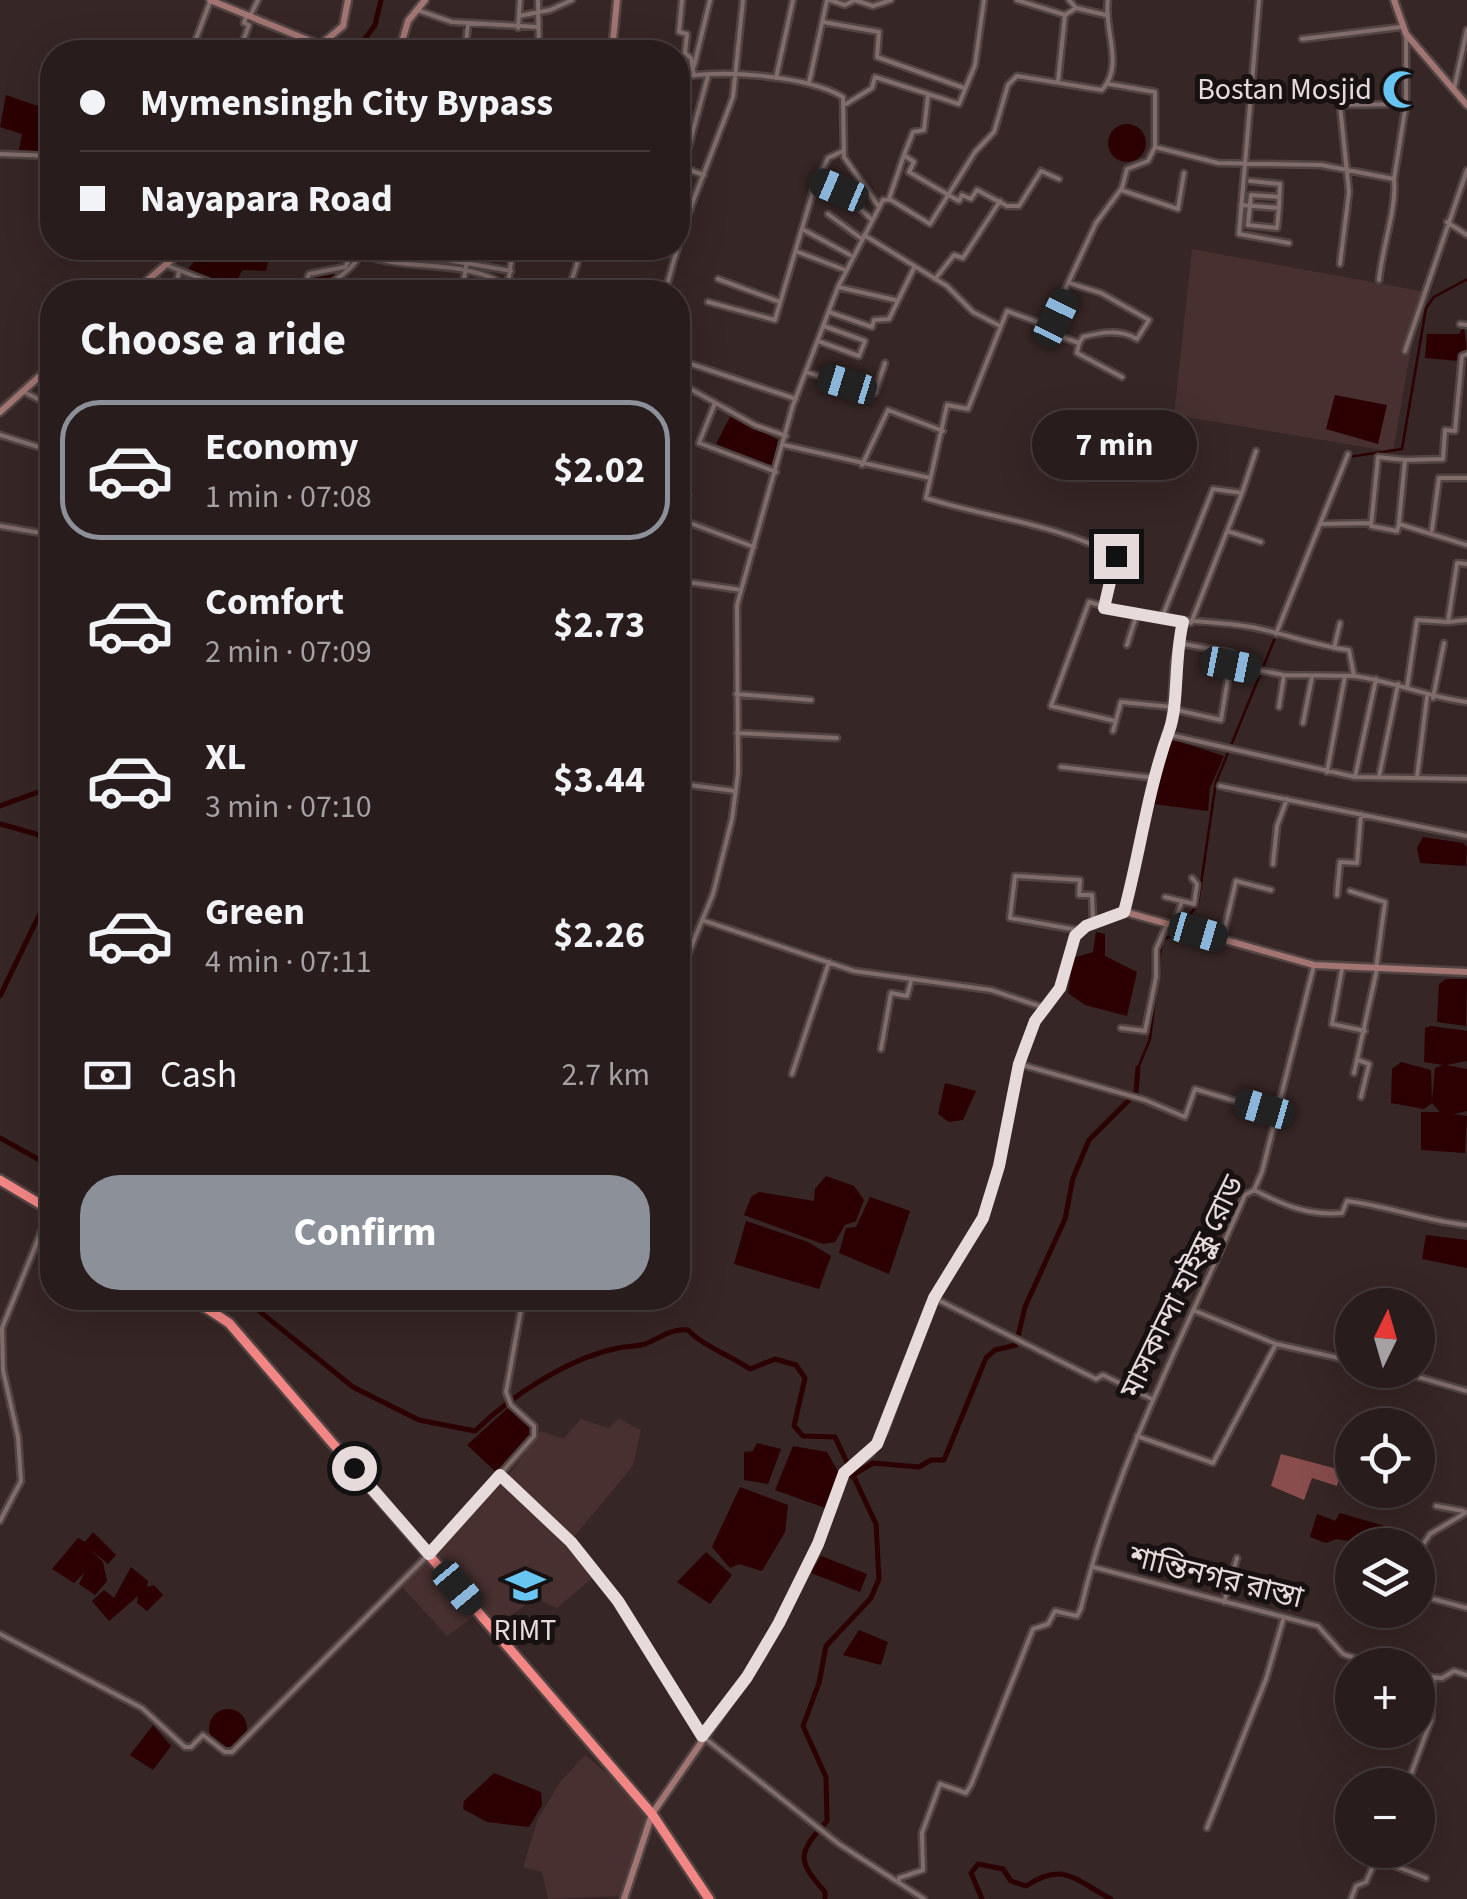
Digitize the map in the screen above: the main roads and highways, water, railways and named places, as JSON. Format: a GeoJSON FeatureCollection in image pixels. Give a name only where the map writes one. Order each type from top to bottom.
{"type":"FeatureCollection","features":[{"type":"Feature","properties":{"kind":"highway"},"geometry":{"type":"LineString","coordinates":[[0,1180],[40,1203]]}},
{"type":"Feature","properties":{"kind":"highway"},"geometry":{"type":"LineString","coordinates":[[209,1310],[229,1323],[652,1814],[709,1899]]}},
{"type":"Feature","properties":{"kind":"waterway"},"geometry":{"type":"LineString","coordinates":[[364,40],[375,25],[381,0]]}},
{"type":"Feature","properties":{"kind":"waterway"},"geometry":{"type":"LineString","coordinates":[[309,280],[342,273]]}},
{"type":"Feature","properties":{"kind":"waterway"},"geometry":{"type":"LineString","coordinates":[[1348,457],[1402,449],[1426,308],[1434,297],[1467,279]]}},
{"type":"Feature","properties":{"kind":"waterway"},"geometry":{"type":"LineString","coordinates":[[1183,924],[1198,904],[1216,782],[1329,506]]}},
{"type":"Feature","properties":{"kind":"waterway"},"geometry":{"type":"LineString","coordinates":[[0,806],[40,791]]}},
{"type":"Feature","properties":{"kind":"waterway"},"geometry":{"type":"LineString","coordinates":[[0,824],[40,837]]}},
{"type":"Feature","properties":{"kind":"waterway"},"geometry":{"type":"LineString","coordinates":[[0,996],[40,913]]}},
{"type":"Feature","properties":{"kind":"waterway"},"geometry":{"type":"LineString","coordinates":[[1138,1068],[1150,1039],[1162,940],[1179,932]]}},
{"type":"Feature","properties":{"kind":"waterway"},"geometry":{"type":"LineString","coordinates":[[851,1476],[873,1463],[919,1467],[931,1460],[944,1460],[986,1358],[995,1350],[1016,1345],[1025,1307],[1065,1219],[1073,1178],[1089,1140],[1136,1093],[1138,1068]]}},
{"type":"Feature","properties":{"kind":"waterway"},"geometry":{"type":"LineString","coordinates":[[0,1138],[40,1160]]}},
{"type":"Feature","properties":{"kind":"waterway"},"geometry":{"type":"LineString","coordinates":[[258,1310],[353,1387],[419,1420],[475,1431],[521,1393],[558,1371],[595,1354],[645,1344],[676,1330],[688,1330],[750,1369],[775,1359],[796,1365],[805,1378],[794,1426],[803,1436],[835,1437],[876,1524],[879,1579],[871,1598],[826,1646],[819,1683],[803,1726],[826,1777],[827,1821],[804,1856],[809,1871],[825,1892],[825,1899]]}},
{"type":"Feature","properties":{"kind":"waterway"},"geometry":{"type":"LineString","coordinates":[[982,1899],[971,1873],[978,1864],[1003,1869],[1011,1881],[1026,1886],[1050,1875],[1069,1876],[1111,1899]]}},
{"type":"Feature","properties":{"kind":"place","name":"Bostan Mosjid"},"geometry":{"type":"Point","coordinates":[1402,89]}},
{"type":"Feature","properties":{"kind":"place","name":"RIMT"},"geometry":{"type":"Point","coordinates":[525,1586]}}]}
